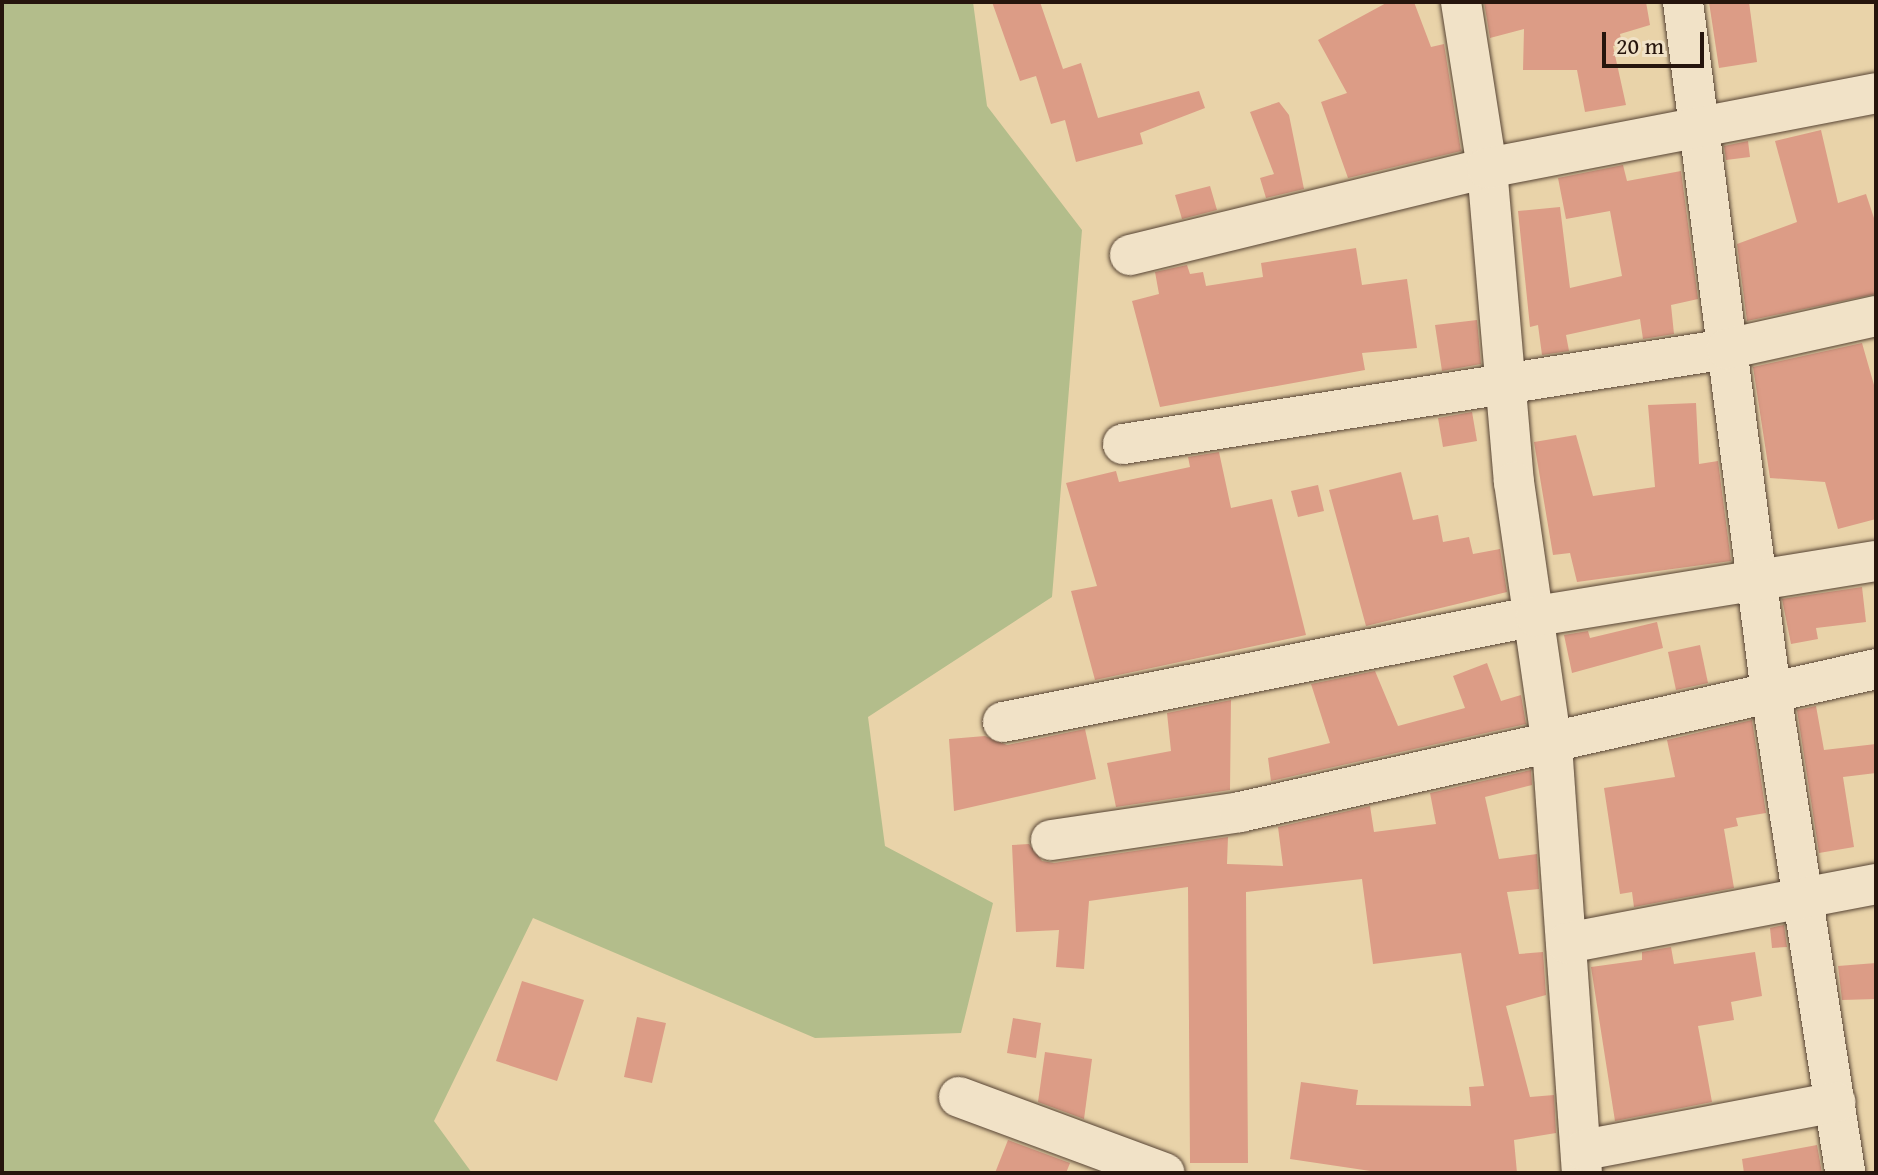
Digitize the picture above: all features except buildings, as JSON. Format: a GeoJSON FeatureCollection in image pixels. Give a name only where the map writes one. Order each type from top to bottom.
{"type":"FeatureCollection","features":[{"type":"Feature","properties":{"kind":"street"},"geometry":{"type":"LineString","coordinates":[[1461,2],[1487,168],[1506,380],[1552,745],[1583,1162],[1835,1102]]}},
{"type":"Feature","properties":{"kind":"street"},"geometry":{"type":"LineString","coordinates":[[1683,2],[1771,693],[1805,895],[1845,1173]]}},
{"type":"Feature","properties":{"kind":"street"},"geometry":{"type":"LineString","coordinates":[[1130,255],[1487,168],[1876,93]]}},
{"type":"Feature","properties":{"kind":"street"},"geometry":{"type":"LineString","coordinates":[[1123,444],[1506,380],[1727,349],[1876,316]]}},
{"type":"Feature","properties":{"kind":"street"},"geometry":{"type":"LineString","coordinates":[[1003,722],[1536,616],[1757,576],[1876,561]]}},
{"type":"Feature","properties":{"kind":"street"},"geometry":{"type":"LineString","coordinates":[[1051,840],[1240,812],[1552,745],[1876,669]]}},
{"type":"Feature","properties":{"kind":"street"},"geometry":{"type":"LineString","coordinates":[[1567,943],[1805,895],[1876,884]]}},
{"type":"Feature","properties":{"kind":"street"},"geometry":{"type":"LineString","coordinates":[[959,1097],[1164,1173]]}},
{"type":"Feature","properties":{"kind":"green space"},"geometry":{"type":"Polygon","coordinates":[[[2,2],[973,2],[987,106],[1082,230],[1052,597],[868,717],[885,846],[993,903],[961,1033],[815,1038],[533,918],[434,1121],[472,1173],[2,1173],[2,2]]]}}]}
